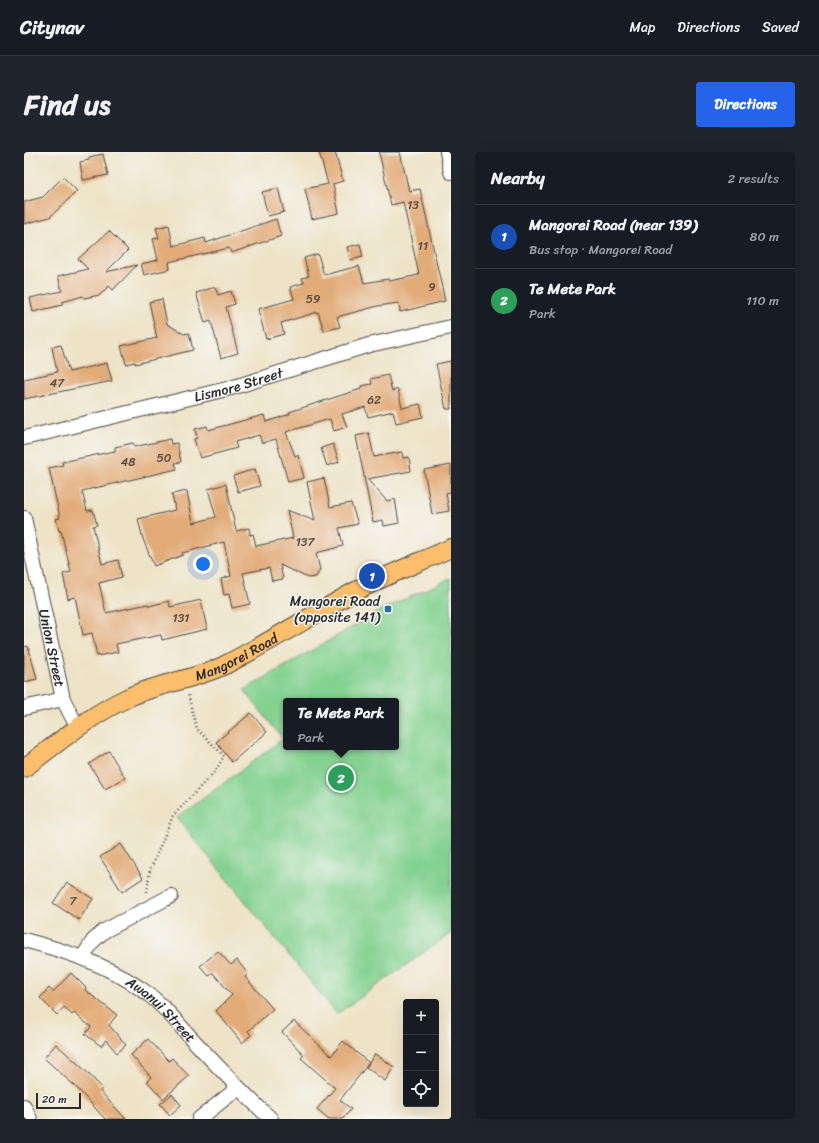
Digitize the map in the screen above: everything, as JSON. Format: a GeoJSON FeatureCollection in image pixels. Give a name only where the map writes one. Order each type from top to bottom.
{"type":"FeatureCollection","features":[{"type":"Feature","properties":{"kind":"main road","name":"Mangorei Road"},"geometry":{"type":"LineString","coordinates":[[24,768],[109,707],[127,697],[225,665],[259,648],[353,592],[451,548]]}},
{"type":"Feature","properties":{"kind":"street"},"geometry":{"type":"LineString","coordinates":[[446,152],[451,172]]}},
{"type":"Feature","properties":{"kind":"street","name":"Lismore Street"},"geometry":{"type":"LineString","coordinates":[[24,438],[231,388],[369,345],[451,327]]}},
{"type":"Feature","properties":{"kind":"street","name":"Union Street"},"geometry":{"type":"LineString","coordinates":[[24,518],[63,699],[72,717],[80,727]]}},
{"type":"Feature","properties":{"kind":"street"},"geometry":{"type":"LineString","coordinates":[[24,708],[63,699]]}},
{"type":"Feature","properties":{"kind":"street"},"geometry":{"type":"LineString","coordinates":[[82,958],[93,941],[104,931],[171,896]]}},
{"type":"Feature","properties":{"kind":"street","name":"Awanui Street"},"geometry":{"type":"LineString","coordinates":[[24,940],[82,958],[109,969],[144,991],[162,1006],[238,1088],[271,1119]]}},
{"type":"Feature","properties":{"kind":"street"},"geometry":{"type":"LineString","coordinates":[[199,1119],[238,1088]]}},
{"type":"Feature","properties":{"kind":"street"},"geometry":{"type":"LineString","coordinates":[[24,1106],[30,1119]]}},
{"type":"Feature","properties":{"kind":"path"},"geometry":{"type":"LineString","coordinates":[[144,910],[150,870],[173,816],[216,770],[224,756],[197,729],[184,678]]}},
{"type":"Feature","properties":{"kind":"green space"},"geometry":{"type":"Polygon","coordinates":[[[451,578],[451,933],[337,1014],[177,818],[283,739],[244,690],[381,610],[451,578]]]}},
{"type":"Feature","properties":{"kind":"building"},"geometry":{"type":"Polygon","coordinates":[[[319,152],[335,152],[343,181],[333,184],[339,213],[312,219],[305,189],[328,184],[319,152]]]}},
{"type":"Feature","properties":{"kind":"building"},"geometry":{"type":"Polygon","coordinates":[[[379,152],[400,152],[409,191],[420,189],[445,301],[400,312],[399,303],[378,306],[337,317],[340,327],[324,331],[318,312],[281,323],[284,334],[266,339],[258,309],[294,299],[290,287],[304,283],[302,278],[309,276],[304,258],[318,254],[324,275],[359,266],[364,283],[388,279],[389,281],[419,275],[403,202],[391,205],[379,152]]]}},
{"type":"Feature","properties":{"kind":"building"},"geometry":{"type":"Polygon","coordinates":[[[103,154],[108,175],[83,180],[80,162],[89,160],[89,157],[103,154]]]}},
{"type":"Feature","properties":{"kind":"building"},"geometry":{"type":"Polygon","coordinates":[[[63,177],[77,191],[50,217],[24,224],[24,202],[43,197],[63,177]]]}},
{"type":"Feature","properties":{"kind":"building"},"geometry":{"type":"Polygon","coordinates":[[[278,188],[284,212],[268,216],[262,192],[278,188]]]}},
{"type":"Feature","properties":{"kind":"building"},"geometry":{"type":"Polygon","coordinates":[[[276,219],[281,236],[231,253],[229,248],[169,262],[170,269],[144,275],[141,264],[158,260],[153,239],[159,238],[156,228],[169,225],[173,246],[205,238],[206,243],[276,219]]]}},
{"type":"Feature","properties":{"kind":"building"},"geometry":{"type":"Polygon","coordinates":[[[109,231],[128,250],[106,272],[137,265],[113,290],[109,286],[100,295],[84,298],[83,296],[62,302],[62,305],[33,312],[30,298],[62,291],[58,276],[88,269],[78,259],[109,231]]]}},
{"type":"Feature","properties":{"kind":"building"},"geometry":{"type":"Polygon","coordinates":[[[360,244],[363,257],[350,260],[347,247],[360,244]]]}},
{"type":"Feature","properties":{"kind":"building"},"geometry":{"type":"Polygon","coordinates":[[[215,287],[218,295],[231,291],[235,304],[226,307],[238,353],[221,358],[211,321],[205,323],[196,293],[215,287]]]}},
{"type":"Feature","properties":{"kind":"building"},"geometry":{"type":"Polygon","coordinates":[[[162,299],[167,324],[184,334],[189,333],[193,350],[135,364],[135,362],[126,364],[121,346],[157,338],[149,302],[162,299]]]}},
{"type":"Feature","properties":{"kind":"building"},"geometry":{"type":"Polygon","coordinates":[[[61,345],[69,372],[107,363],[112,381],[24,399],[24,379],[57,372],[52,347],[61,345]]]}},
{"type":"Feature","properties":{"kind":"building"},"geometry":{"type":"Polygon","coordinates":[[[451,361],[451,409],[446,409],[436,364],[451,361]]]}},
{"type":"Feature","properties":{"kind":"building"},"geometry":{"type":"Polygon","coordinates":[[[388,375],[392,391],[398,389],[402,408],[420,404],[423,417],[396,423],[393,411],[368,417],[365,407],[342,414],[347,427],[334,431],[330,419],[286,432],[295,456],[298,455],[304,478],[288,482],[276,439],[262,443],[259,435],[235,442],[237,448],[200,458],[194,439],[197,438],[195,429],[207,426],[208,430],[264,415],[266,422],[290,414],[289,412],[361,389],[361,386],[372,384],[371,379],[388,375]]]}},
{"type":"Feature","properties":{"kind":"building"},"geometry":{"type":"Polygon","coordinates":[[[369,433],[374,457],[402,452],[403,458],[409,457],[411,471],[367,479],[387,501],[395,499],[399,523],[384,526],[383,520],[373,522],[356,436],[369,433]]]}},
{"type":"Feature","properties":{"kind":"building"},"geometry":{"type":"Polygon","coordinates":[[[170,439],[171,444],[177,443],[181,462],[175,463],[177,469],[82,491],[87,511],[93,510],[97,525],[93,526],[102,564],[118,560],[122,577],[99,583],[106,613],[169,601],[170,607],[201,600],[207,629],[162,640],[161,635],[116,644],[118,652],[97,656],[92,633],[83,635],[75,597],[68,599],[63,574],[71,572],[61,531],[59,531],[56,519],[60,518],[49,468],[63,465],[62,462],[115,451],[115,447],[133,443],[134,447],[170,439]]]}},
{"type":"Feature","properties":{"kind":"building"},"geometry":{"type":"Polygon","coordinates":[[[333,444],[339,462],[327,466],[321,448],[333,444]]]}},
{"type":"Feature","properties":{"kind":"building"},"geometry":{"type":"Polygon","coordinates":[[[451,465],[451,492],[446,493],[449,511],[432,514],[424,470],[451,465]]]}},
{"type":"Feature","properties":{"kind":"building"},"geometry":{"type":"Polygon","coordinates":[[[255,469],[260,486],[238,492],[233,476],[255,469]]]}},
{"type":"Feature","properties":{"kind":"building"},"geometry":{"type":"Polygon","coordinates":[[[324,478],[330,507],[351,503],[358,524],[339,528],[343,546],[316,553],[320,570],[316,577],[308,578],[280,565],[283,579],[272,581],[269,568],[243,573],[250,604],[232,608],[229,594],[224,595],[221,579],[231,576],[224,542],[182,553],[183,555],[154,566],[143,539],[138,519],[175,510],[172,494],[187,491],[193,523],[216,517],[208,489],[226,484],[236,531],[249,528],[250,535],[253,534],[256,546],[293,538],[287,510],[315,521],[307,482],[324,478]]]}},
{"type":"Feature","properties":{"kind":"building"},"geometry":{"type":"Polygon","coordinates":[[[28,646],[37,679],[24,682],[24,647],[28,646]]]}},
{"type":"Feature","properties":{"kind":"building"},"geometry":{"type":"Polygon","coordinates":[[[251,713],[267,732],[232,762],[216,742],[251,713]]]}},
{"type":"Feature","properties":{"kind":"building"},"geometry":{"type":"Polygon","coordinates":[[[109,751],[125,778],[105,789],[89,764],[109,751]]]}},
{"type":"Feature","properties":{"kind":"building"},"geometry":{"type":"Polygon","coordinates":[[[121,844],[143,878],[122,892],[100,857],[121,844]]]}},
{"type":"Feature","properties":{"kind":"building"},"geometry":{"type":"Polygon","coordinates":[[[67,882],[93,899],[79,920],[53,903],[67,882]]]}},
{"type":"Feature","properties":{"kind":"building"},"geometry":{"type":"Polygon","coordinates":[[[218,951],[231,965],[237,960],[248,974],[245,977],[273,1009],[248,1031],[251,1035],[242,1043],[216,1011],[232,995],[213,973],[209,976],[200,966],[218,951]]]}},
{"type":"Feature","properties":{"kind":"building"},"geometry":{"type":"Polygon","coordinates":[[[71,973],[86,988],[85,990],[117,1015],[109,1025],[126,1045],[117,1053],[106,1040],[101,1046],[85,1034],[91,1027],[74,1013],[72,1015],[64,1007],[57,1015],[40,998],[49,988],[53,992],[71,973]]]}},
{"type":"Feature","properties":{"kind":"building"},"geometry":{"type":"Polygon","coordinates":[[[294,1021],[331,1056],[343,1041],[369,1063],[340,1100],[351,1109],[343,1119],[329,1119],[317,1109],[335,1088],[301,1058],[304,1055],[282,1032],[294,1021]]]}},
{"type":"Feature","properties":{"kind":"building"},"geometry":{"type":"Polygon","coordinates":[[[148,1039],[169,1061],[172,1058],[189,1076],[163,1099],[147,1081],[151,1077],[131,1055],[148,1039]]]}},
{"type":"Feature","properties":{"kind":"building"},"geometry":{"type":"Polygon","coordinates":[[[56,1044],[102,1088],[100,1091],[126,1119],[105,1119],[76,1087],[44,1058],[56,1044]]]}},
{"type":"Feature","properties":{"kind":"building"},"geometry":{"type":"Polygon","coordinates":[[[375,1054],[394,1067],[385,1081],[366,1067],[375,1054]]]}},
{"type":"Feature","properties":{"kind":"building"},"geometry":{"type":"Polygon","coordinates":[[[172,1094],[181,1105],[170,1115],[160,1104],[172,1094]]]}},
{"type":"Feature","properties":{"kind":"place","name":"Mangorei Road (near 139)"},"geometry":{"type":"Point","coordinates":[372,576]}},
{"type":"Feature","properties":{"kind":"place","name":"Mangorei Road (opposite 141)"},"geometry":{"type":"Point","coordinates":[388,609]}},
{"type":"Feature","properties":{"kind":"place","name":"Te Mete Park"},"geometry":{"type":"Point","coordinates":[341,778]}}]}
